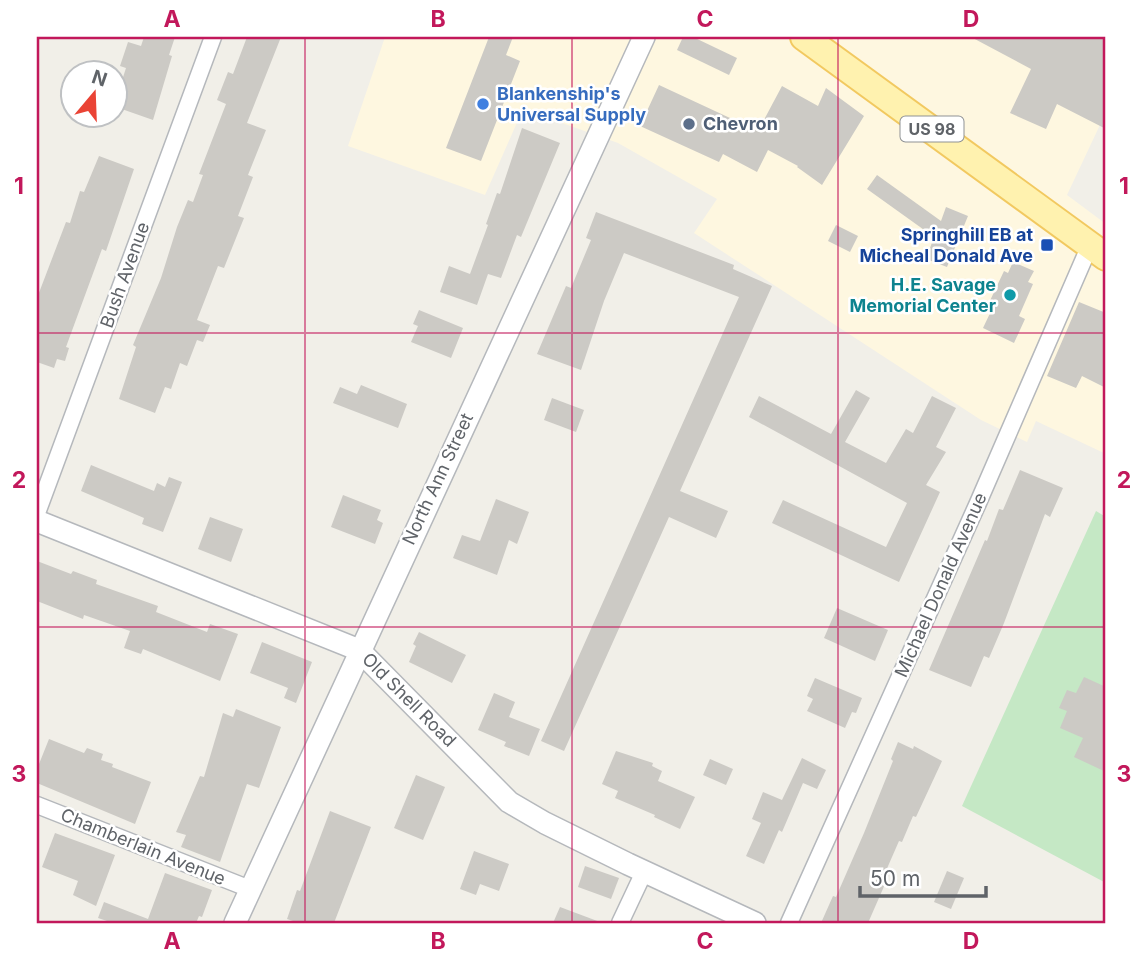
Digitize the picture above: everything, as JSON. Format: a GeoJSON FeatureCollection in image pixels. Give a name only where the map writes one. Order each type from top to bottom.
{"type":"FeatureCollection","features":[{"type":"Feature","properties":{"kind":"main road","name":"US 98"},"geometry":{"type":"LineString","coordinates":[[804,37],[1098,251]]}},
{"type":"Feature","properties":{"kind":"street","name":"Bush Avenue"},"geometry":{"type":"LineString","coordinates":[[37,513],[213,37]]}},
{"type":"Feature","properties":{"kind":"street","name":"North Ann Street"},"geometry":{"type":"LineString","coordinates":[[235,923],[644,37]]}},
{"type":"Feature","properties":{"kind":"street","name":"Michael Donald Avenue"},"geometry":{"type":"LineString","coordinates":[[789,923],[978,503],[1098,251]]}},
{"type":"Feature","properties":{"kind":"street","name":"Old Shell Road"},"geometry":{"type":"LineString","coordinates":[[37,521],[359,650],[509,802],[644,872],[755,923]]}},
{"type":"Feature","properties":{"kind":"street","name":"Chamberlain Avenue"},"geometry":{"type":"LineString","coordinates":[[37,805],[250,889]]}},
{"type":"Feature","properties":{"kind":"street"},"geometry":{"type":"LineString","coordinates":[[620,923],[644,872]]}},
{"type":"Feature","properties":{"kind":"shaded area"},"geometry":{"type":"Polygon","coordinates":[[[385,37],[1106,37],[1106,112],[1067,195],[1106,224],[1106,454],[1036,421],[1027,442],[981,420],[694,233],[717,199],[618,143],[523,109],[485,195],[348,146],[385,37]]]}},
{"type":"Feature","properties":{"kind":"green space"},"geometry":{"type":"Polygon","coordinates":[[[1096,511],[1106,517],[1106,883],[962,806],[1096,511]]]}},
{"type":"Feature","properties":{"kind":"building"},"geometry":{"type":"Polygon","coordinates":[[[144,37],[175,37],[153,120],[130,112],[130,60],[122,60],[128,42],[141,46],[144,37]]]}},
{"type":"Feature","properties":{"kind":"building"},"geometry":{"type":"Polygon","coordinates":[[[247,37],[281,37],[247,123],[266,130],[248,175],[253,177],[238,216],[244,218],[224,268],[218,266],[197,320],[210,325],[203,342],[197,340],[187,366],[180,363],[171,389],[165,387],[155,413],[119,399],[136,347],[133,345],[161,278],[177,227],[188,200],[193,202],[203,175],[199,174],[226,104],[217,100],[228,72],[233,74],[247,37]]]}},
{"type":"Feature","properties":{"kind":"building","name":"Blankenship's Universal Supply"},"geometry":{"type":"Polygon","coordinates":[[[489,37],[513,37],[506,55],[520,61],[481,161],[446,148],[489,37]]]}},
{"type":"Feature","properties":{"kind":"building"},"geometry":{"type":"Polygon","coordinates":[[[683,37],[693,37],[737,58],[729,75],[677,50],[683,37]]]}},
{"type":"Feature","properties":{"kind":"building"},"geometry":{"type":"Polygon","coordinates":[[[971,37],[1099,37],[1106,40],[1106,129],[1057,104],[1046,129],[1010,113],[1031,69],[971,37]]]}},
{"type":"Feature","properties":{"kind":"building"},"geometry":{"type":"Polygon","coordinates":[[[659,85],[758,131],[782,86],[818,106],[826,88],[864,116],[822,185],[798,166],[768,150],[757,172],[723,154],[719,162],[640,126],[659,85]]]}},
{"type":"Feature","properties":{"kind":"building"},"geometry":{"type":"Polygon","coordinates":[[[522,128],[560,143],[521,237],[517,235],[501,278],[488,274],[477,305],[440,292],[449,266],[470,274],[522,128]]]}},
{"type":"Feature","properties":{"kind":"building"},"geometry":{"type":"Polygon","coordinates":[[[99,156],[134,169],[106,251],[102,249],[66,347],[69,348],[65,361],[57,359],[54,368],[37,362],[37,298],[66,222],[70,223],[80,191],[84,192],[99,156]]]}},
{"type":"Feature","properties":{"kind":"building"},"geometry":{"type":"Polygon","coordinates":[[[877,175],[941,221],[946,207],[968,216],[947,267],[926,259],[934,237],[867,189],[877,175]]]}},
{"type":"Feature","properties":{"kind":"building"},"geometry":{"type":"Polygon","coordinates":[[[596,212],[734,265],[733,269],[772,286],[680,491],[728,511],[716,538],[669,517],[564,751],[541,741],[739,297],[624,253],[604,301],[581,370],[537,354],[566,286],[571,288],[591,240],[586,238],[596,212]]]}},
{"type":"Feature","properties":{"kind":"building"},"geometry":{"type":"Polygon","coordinates":[[[836,225],[858,236],[850,252],[828,241],[836,225]]]}},
{"type":"Feature","properties":{"kind":"building","name":"H.E. Savage Memorial Center"},"geometry":{"type":"Polygon","coordinates":[[[1013,262],[1034,271],[1028,282],[1033,284],[1019,316],[1025,319],[1014,343],[983,328],[992,309],[987,307],[1004,271],[1008,273],[1013,262]]]}},
{"type":"Feature","properties":{"kind":"building"},"geometry":{"type":"Polygon","coordinates":[[[1079,302],[1106,313],[1106,388],[1082,376],[1076,388],[1047,376],[1079,302]]]}},
{"type":"Feature","properties":{"kind":"building"},"geometry":{"type":"Polygon","coordinates":[[[419,310],[463,328],[451,358],[411,342],[418,326],[413,324],[419,310]]]}},
{"type":"Feature","properties":{"kind":"building"},"geometry":{"type":"Polygon","coordinates":[[[361,385],[407,404],[398,428],[333,403],[340,387],[357,394],[361,385]]]}},
{"type":"Feature","properties":{"kind":"building"},"geometry":{"type":"Polygon","coordinates":[[[856,390],[870,398],[845,442],[886,463],[906,429],[913,433],[932,396],[956,408],[936,447],[946,452],[926,485],[940,492],[899,582],[772,523],[783,500],[886,547],[907,503],[749,417],[759,396],[831,434],[856,390]]]}},
{"type":"Feature","properties":{"kind":"building"},"geometry":{"type":"Polygon","coordinates":[[[552,398],[584,410],[576,432],[544,420],[552,398]]]}},
{"type":"Feature","properties":{"kind":"building"},"geometry":{"type":"Polygon","coordinates":[[[91,465],[154,491],[157,483],[165,487],[169,477],[182,482],[163,532],[142,524],[144,518],[81,491],[91,465]]]}},
{"type":"Feature","properties":{"kind":"building"},"geometry":{"type":"Polygon","coordinates":[[[1020,470],[1063,488],[1050,517],[1045,514],[1004,623],[989,658],[984,656],[971,687],[929,670],[999,509],[1003,510],[1020,470]]]}},
{"type":"Feature","properties":{"kind":"building"},"geometry":{"type":"Polygon","coordinates":[[[343,495],[381,510],[377,520],[383,523],[375,544],[331,527],[343,495]]]}},
{"type":"Feature","properties":{"kind":"building"},"geometry":{"type":"Polygon","coordinates":[[[496,499],[529,512],[517,544],[509,540],[497,575],[453,558],[462,535],[480,541],[496,499]]]}},
{"type":"Feature","properties":{"kind":"building"},"geometry":{"type":"Polygon","coordinates":[[[210,517],[243,529],[231,562],[198,549],[210,517]]]}},
{"type":"Feature","properties":{"kind":"building"},"geometry":{"type":"Polygon","coordinates":[[[37,561],[71,574],[73,571],[97,580],[96,584],[158,606],[156,612],[207,632],[210,624],[238,634],[220,681],[143,649],[141,654],[124,648],[130,631],[84,615],[83,619],[37,601],[37,561]]]}},
{"type":"Feature","properties":{"kind":"building"},"geometry":{"type":"Polygon","coordinates":[[[837,608],[888,630],[875,661],[824,638],[837,608]]]}},
{"type":"Feature","properties":{"kind":"building"},"geometry":{"type":"Polygon","coordinates":[[[419,632],[466,655],[452,683],[409,662],[419,632]]]}},
{"type":"Feature","properties":{"kind":"building"},"geometry":{"type":"Polygon","coordinates":[[[262,642],[312,662],[296,703],[284,698],[288,688],[250,673],[262,642]]]}},
{"type":"Feature","properties":{"kind":"building"},"geometry":{"type":"Polygon","coordinates":[[[1084,677],[1106,687],[1106,772],[1074,757],[1083,738],[1060,728],[1067,711],[1059,708],[1067,690],[1076,693],[1084,677]]]}},
{"type":"Feature","properties":{"kind":"building"},"geometry":{"type":"Polygon","coordinates":[[[815,678],[862,698],[856,713],[852,712],[845,728],[807,711],[813,699],[807,696],[815,678]]]}},
{"type":"Feature","properties":{"kind":"building"},"geometry":{"type":"Polygon","coordinates":[[[494,693],[515,702],[509,717],[540,729],[529,756],[504,746],[506,742],[478,730],[494,693]]]}},
{"type":"Feature","properties":{"kind":"building"},"geometry":{"type":"Polygon","coordinates":[[[236,709],[281,727],[259,788],[247,784],[220,862],[181,847],[186,835],[176,832],[200,776],[204,777],[223,713],[233,717],[236,709]]]}},
{"type":"Feature","properties":{"kind":"building"},"geometry":{"type":"Polygon","coordinates":[[[49,739],[84,753],[87,748],[103,754],[101,760],[113,764],[112,767],[151,782],[135,824],[37,783],[37,769],[49,739]]]}},
{"type":"Feature","properties":{"kind":"building"},"geometry":{"type":"Polygon","coordinates":[[[898,742],[913,749],[914,746],[942,761],[916,817],[913,816],[902,842],[899,841],[885,873],[889,875],[868,923],[821,923],[833,896],[836,897],[864,833],[898,742]]]}},
{"type":"Feature","properties":{"kind":"building"},"geometry":{"type":"Polygon","coordinates":[[[616,751],[653,763],[652,766],[662,771],[658,781],[695,797],[680,829],[615,798],[618,791],[602,784],[616,751]]]}},
{"type":"Feature","properties":{"kind":"building"},"geometry":{"type":"Polygon","coordinates":[[[802,758],[826,770],[817,789],[803,783],[782,832],[779,830],[764,864],[746,856],[761,823],[752,819],[763,792],[782,800],[802,758]]]}},
{"type":"Feature","properties":{"kind":"building"},"geometry":{"type":"Polygon","coordinates":[[[710,759],[733,769],[726,785],[703,775],[710,759]]]}},
{"type":"Feature","properties":{"kind":"building"},"geometry":{"type":"Polygon","coordinates":[[[416,775],[445,787],[423,840],[394,828],[416,775]]]}},
{"type":"Feature","properties":{"kind":"building"},"geometry":{"type":"Polygon","coordinates":[[[330,811],[371,827],[334,923],[299,923],[287,919],[297,890],[300,891],[330,811]]]}},
{"type":"Feature","properties":{"kind":"building"},"geometry":{"type":"Polygon","coordinates":[[[55,833],[115,855],[96,906],[73,895],[78,881],[42,867],[55,833]]]}},
{"type":"Feature","properties":{"kind":"building"},"geometry":{"type":"Polygon","coordinates":[[[474,851],[509,864],[499,891],[480,884],[476,895],[460,889],[474,851]]]}},
{"type":"Feature","properties":{"kind":"building"},"geometry":{"type":"Polygon","coordinates":[[[585,866],[619,878],[611,899],[578,887],[585,866]]]}},
{"type":"Feature","properties":{"kind":"building"},"geometry":{"type":"Polygon","coordinates":[[[947,871],[964,878],[951,909],[934,902],[947,871]]]}},
{"type":"Feature","properties":{"kind":"building"},"geometry":{"type":"Polygon","coordinates":[[[165,873],[212,890],[202,917],[199,916],[196,923],[113,923],[98,918],[104,902],[148,919],[165,873]]]}},
{"type":"Feature","properties":{"kind":"building"},"geometry":{"type":"Polygon","coordinates":[[[560,907],[600,922],[600,923],[553,923],[560,907]]]}},
{"type":"Feature","properties":{"kind":"place","name":"Blankenship's Universal Supply"},"geometry":{"type":"Point","coordinates":[483,104]}},
{"type":"Feature","properties":{"kind":"place","name":"Chevron"},"geometry":{"type":"Point","coordinates":[689,124]}},
{"type":"Feature","properties":{"kind":"place","name":"Springhill EB at Micheal Donald Ave"},"geometry":{"type":"Point","coordinates":[1047,245]}},
{"type":"Feature","properties":{"kind":"place","name":"H.E. Savage Memorial Center"},"geometry":{"type":"Point","coordinates":[1010,295]}}]}
